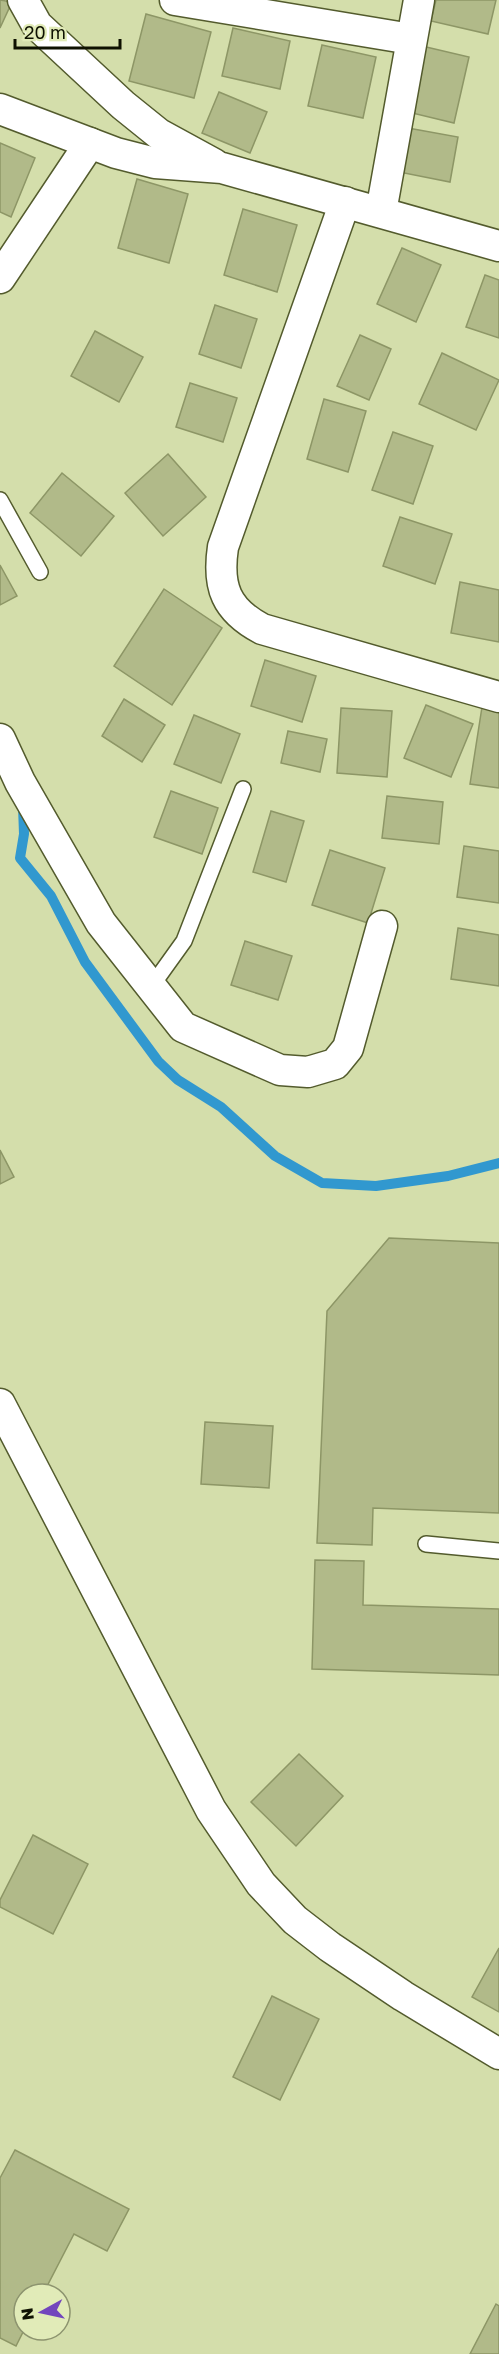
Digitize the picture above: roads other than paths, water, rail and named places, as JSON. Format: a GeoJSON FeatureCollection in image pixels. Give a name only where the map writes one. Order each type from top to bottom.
{"type":"FeatureCollection","features":[{"type":"Feature","properties":{"kind":"street"},"geometry":{"type":"LineString","coordinates":[[23,0],[37,25],[123,105],[159,134],[222,168]]}},
{"type":"Feature","properties":{"kind":"street"},"geometry":{"type":"LineString","coordinates":[[175,0],[411,39]]}},
{"type":"Feature","properties":{"kind":"street"},"geometry":{"type":"LineString","coordinates":[[381,212],[419,0]]}},
{"type":"Feature","properties":{"kind":"street"},"geometry":{"type":"LineString","coordinates":[[0,110],[90,143],[155,163],[222,168],[499,246]]}},
{"type":"Feature","properties":{"kind":"street"},"geometry":{"type":"LineString","coordinates":[[0,278],[90,143]]}},
{"type":"Feature","properties":{"kind":"street"},"geometry":{"type":"LineString","coordinates":[[345,202],[223,547],[220,571],[223,589],[245,620],[262,629],[499,697]]}},
{"type":"Feature","properties":{"kind":"street"},"geometry":{"type":"LineString","coordinates":[[0,739],[20,782],[101,923],[183,1027],[280,1070],[308,1072],[335,1064],[348,1048],[382,926]]}},
{"type":"Feature","properties":{"kind":"street"},"geometry":{"type":"LineString","coordinates":[[0,1404],[212,1810],[261,1884],[295,1920],[330,1947],[450,2026],[499,2054]]}},
{"type":"Feature","properties":{"kind":"lane"},"geometry":{"type":"LineString","coordinates":[[0,500],[40,572]]}},
{"type":"Feature","properties":{"kind":"lane"},"geometry":{"type":"LineString","coordinates":[[151,987],[184,940],[243,789]]}},
{"type":"Feature","properties":{"kind":"lane"},"geometry":{"type":"LineString","coordinates":[[426,1544],[499,1551]]}},
{"type":"Feature","properties":{"kind":"waterway"},"geometry":{"type":"LineString","coordinates":[[23,806],[24,834],[20,858],[51,896],[85,962],[158,1061],[178,1080],[221,1107],[275,1156],[322,1183],[376,1186],[448,1176],[499,1163]]}}]}
